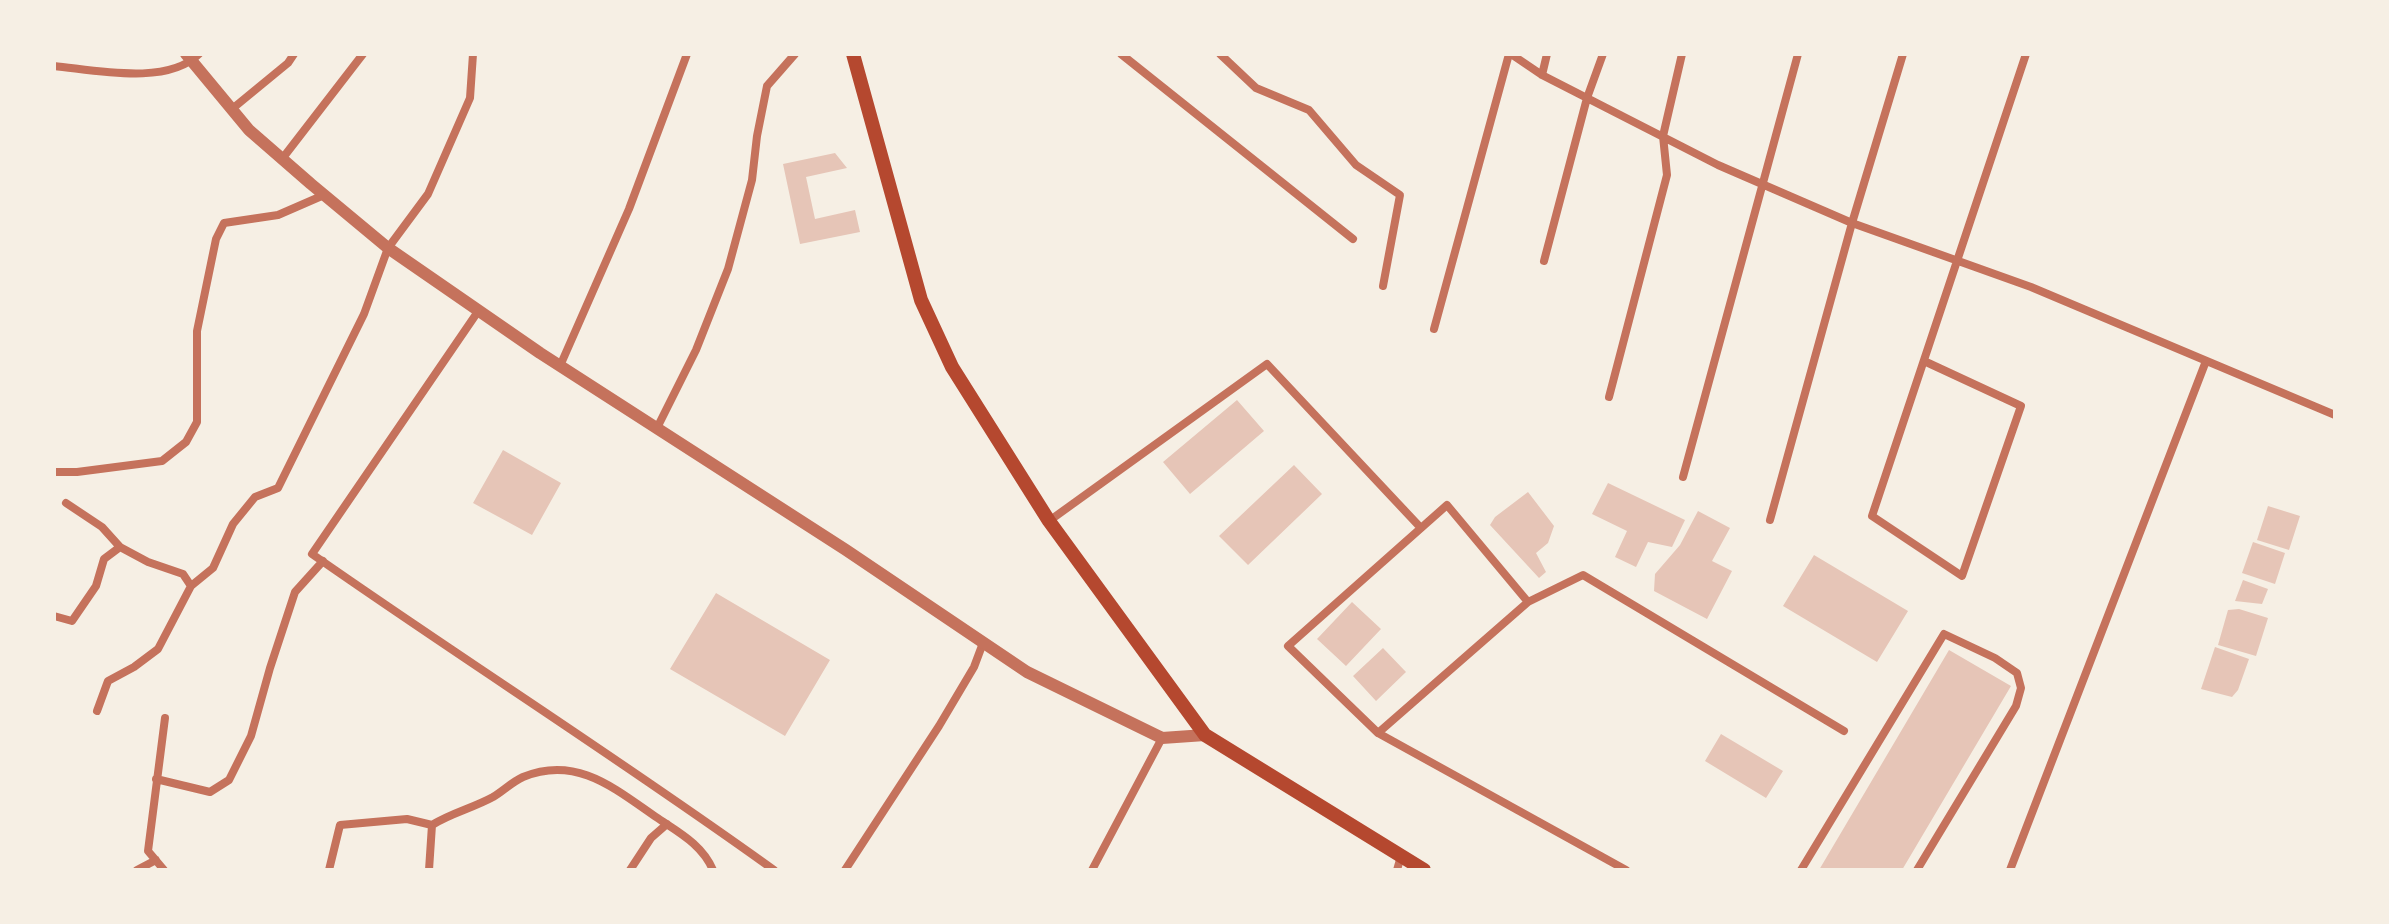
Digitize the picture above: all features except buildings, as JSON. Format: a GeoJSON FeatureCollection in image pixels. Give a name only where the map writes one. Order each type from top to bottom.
{"type":"FeatureCollection","features":[{"type":"Feature","properties":{"kind":"main road"},"geometry":{"type":"LineString","coordinates":[[853,54],[921,300],[952,367],[1049,521],[1205,735],[1399,863],[1424,870]]}},
{"type":"Feature","properties":{"kind":"street"},"geometry":{"type":"LineString","coordinates":[[232,109],[288,63],[294,54]]}},
{"type":"Feature","properties":{"kind":"street"},"geometry":{"type":"LineString","coordinates":[[282,159],[363,54]]}},
{"type":"Feature","properties":{"kind":"street"},"geometry":{"type":"LineString","coordinates":[[97,711],[108,681],[158,649],[191,586],[213,568],[233,524],[255,497],[278,488],[364,314],[388,248],[428,194],[470,98],[473,54]]}},
{"type":"Feature","properties":{"kind":"street"},"geometry":{"type":"LineString","coordinates":[[560,366],[629,209],[687,54]]}},
{"type":"Feature","properties":{"kind":"street"},"geometry":{"type":"LineString","coordinates":[[657,428],[696,350],[728,269],[752,180],[767,86],[795,54]]}},
{"type":"Feature","properties":{"kind":"street"},"geometry":{"type":"LineString","coordinates":[[1121,54],[1353,239]]}},
{"type":"Feature","properties":{"kind":"street"},"geometry":{"type":"LineString","coordinates":[[1220,54],[1256,88],[1309,110],[1356,165],[1400,195],[1383,286]]}},
{"type":"Feature","properties":{"kind":"street"},"geometry":{"type":"LineString","coordinates":[[1434,329],[1510,54],[1542,75],[1718,165],[1852,223],[2031,287],[2335,415]]}},
{"type":"Feature","properties":{"kind":"street"},"geometry":{"type":"LineString","coordinates":[[1542,75],[1547,54]]}},
{"type":"Feature","properties":{"kind":"street"},"geometry":{"type":"LineString","coordinates":[[1544,261],[1587,98],[1603,54]]}},
{"type":"Feature","properties":{"kind":"street"},"geometry":{"type":"LineString","coordinates":[[1609,397],[1667,175],[1663,136],[1682,54]]}},
{"type":"Feature","properties":{"kind":"street"},"geometry":{"type":"LineString","coordinates":[[1683,477],[1798,54]]}},
{"type":"Feature","properties":{"kind":"street"},"geometry":{"type":"LineString","coordinates":[[1770,520],[1852,223],[1903,54]]}},
{"type":"Feature","properties":{"kind":"street"},"geometry":{"type":"LineString","coordinates":[[1924,361],[2021,406],[1962,576],[1872,516],[2026,54]]}},
{"type":"Feature","properties":{"kind":"street"},"geometry":{"type":"LineString","coordinates":[[54,66],[152,74],[192,56],[249,130],[324,195],[388,248],[560,366],[846,550],[1027,672],[1162,738],[1205,735]]}},
{"type":"Feature","properties":{"kind":"street"},"geometry":{"type":"LineString","coordinates":[[54,472],[162,461],[186,442],[197,422],[197,331],[216,239],[224,223],[278,215],[324,195]]}},
{"type":"Feature","properties":{"kind":"street"},"geometry":{"type":"LineString","coordinates":[[479,310],[312,554],[663,790],[774,870]]}},
{"type":"Feature","properties":{"kind":"street"},"geometry":{"type":"LineString","coordinates":[[2010,870],[2206,361]]}},
{"type":"Feature","properties":{"kind":"street"},"geometry":{"type":"LineString","coordinates":[[1049,521],[1267,364],[1420,527]]}},
{"type":"Feature","properties":{"kind":"street"},"geometry":{"type":"LineString","coordinates":[[66,503],[102,527],[120,547],[148,562],[183,574],[191,586]]}},
{"type":"Feature","properties":{"kind":"street"},"geometry":{"type":"LineString","coordinates":[[1528,602],[1447,505],[1288,646],[1378,733],[1626,870]]}},
{"type":"Feature","properties":{"kind":"street"},"geometry":{"type":"LineString","coordinates":[[54,616],[72,621],[96,586],[104,559],[120,547]]}},
{"type":"Feature","properties":{"kind":"street"},"geometry":{"type":"LineString","coordinates":[[156,779],[210,792],[229,780],[251,736],[295,592],[323,561]]}},
{"type":"Feature","properties":{"kind":"street"},"geometry":{"type":"LineString","coordinates":[[1378,733],[1528,602],[1583,575],[1844,731]]}},
{"type":"Feature","properties":{"kind":"street"},"geometry":{"type":"LineString","coordinates":[[1801,870],[1944,634],[1995,658],[2017,673],[2021,688],[2016,706],[1917,870]]}},
{"type":"Feature","properties":{"kind":"street"},"geometry":{"type":"LineString","coordinates":[[845,870],[939,726],[974,667],[983,643]]}},
{"type":"Feature","properties":{"kind":"street"},"geometry":{"type":"LineString","coordinates":[[164,870],[148,851],[165,718]]}},
{"type":"Feature","properties":{"kind":"street"},"geometry":{"type":"LineString","coordinates":[[1092,870],[1162,738]]}},
{"type":"Feature","properties":{"kind":"street"},"geometry":{"type":"LineString","coordinates":[[329,870],[340,825],[407,819],[432,825],[493,797],[520,778],[543,770],[560,769],[582,772],[667,824],[691,840],[708,858],[713,870]]}},
{"type":"Feature","properties":{"kind":"street"},"geometry":{"type":"LineString","coordinates":[[630,870],[651,838],[667,824]]}},
{"type":"Feature","properties":{"kind":"street"},"geometry":{"type":"LineString","coordinates":[[429,870],[432,825]]}},
{"type":"Feature","properties":{"kind":"street"},"geometry":{"type":"LineString","coordinates":[[137,870],[156,860]]}}]}
